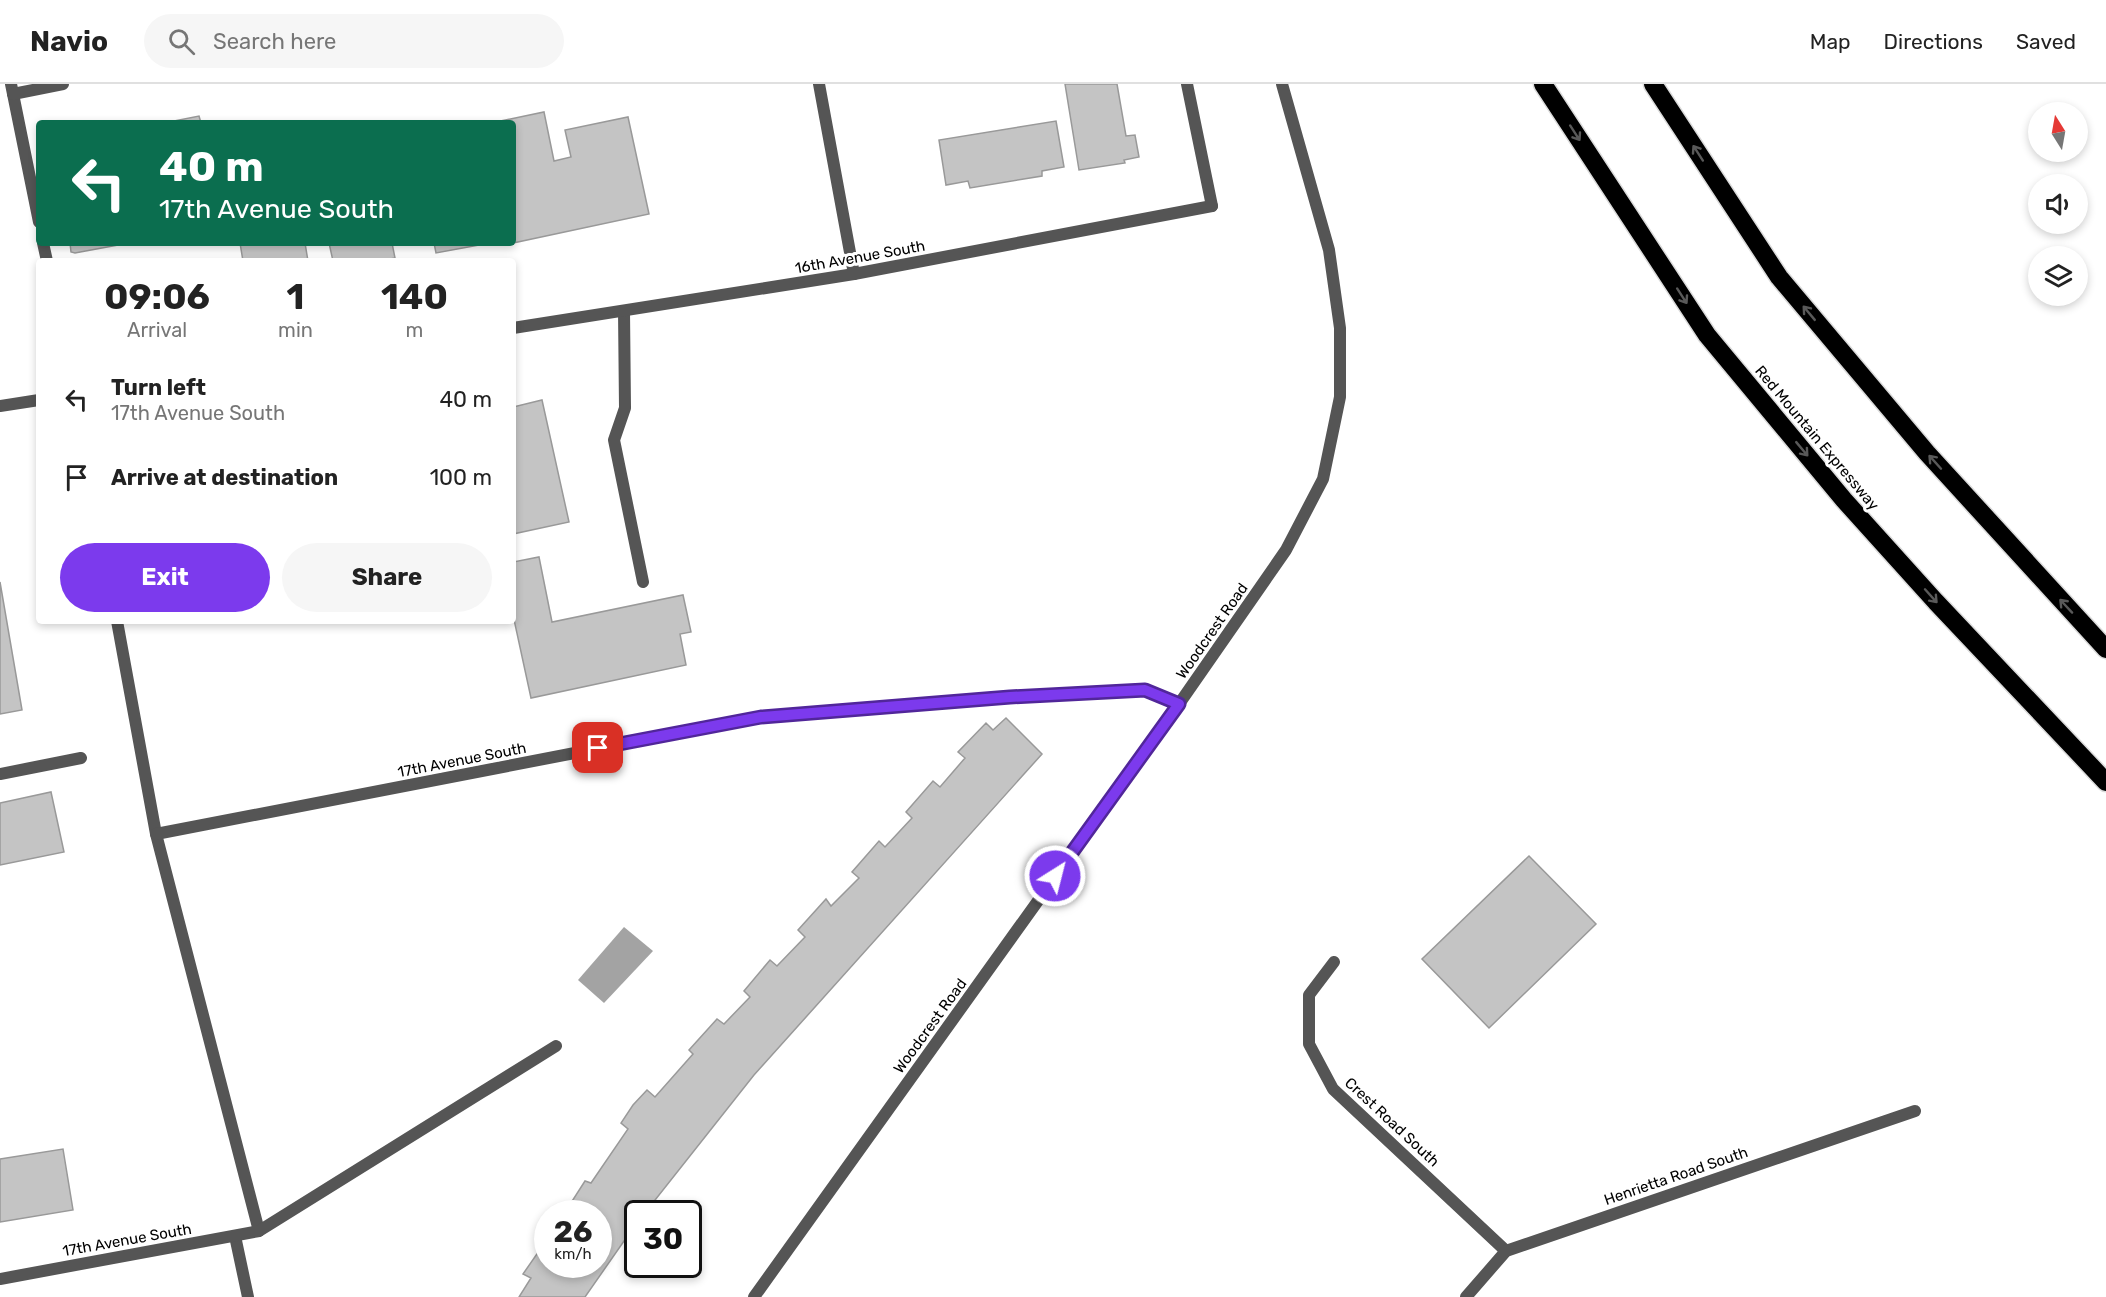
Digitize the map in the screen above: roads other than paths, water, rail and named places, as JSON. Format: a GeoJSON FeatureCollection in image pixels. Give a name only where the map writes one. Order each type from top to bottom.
{"type":"FeatureCollection","features":[{"type":"Feature","properties":{"kind":"highway","name":"Red Mountain Expressway"},"geometry":{"type":"LineString","coordinates":[[1543,84],[1707,335],[1844,500],[2106,782]]}},
{"type":"Feature","properties":{"kind":"highway"},"geometry":{"type":"LineString","coordinates":[[1653,84],[1779,277],[1927,453],[2106,649]]}},
{"type":"Feature","properties":{"kind":"street"},"geometry":{"type":"LineString","coordinates":[[36,207],[12,89],[63,84]]}},
{"type":"Feature","properties":{"kind":"street"},"geometry":{"type":"LineString","coordinates":[[819,84],[854,274]]}},
{"type":"Feature","properties":{"kind":"street","name":"16th Avenue South"},"geometry":{"type":"LineString","coordinates":[[516,328],[854,274],[1212,206],[1187,84]]}},
{"type":"Feature","properties":{"kind":"street","name":"Woodcrest Road"},"geometry":{"type":"LineString","coordinates":[[754,1297],[1179,704],[1286,550],[1323,479],[1340,397],[1340,328],[1329,250],[1282,84]]}},
{"type":"Feature","properties":{"kind":"street"},"geometry":{"type":"LineString","coordinates":[[624,311],[625,408],[614,440],[643,582]]}},
{"type":"Feature","properties":{"kind":"street"},"geometry":{"type":"LineString","coordinates":[[0,406],[36,400]]}},
{"type":"Feature","properties":{"kind":"street"},"geometry":{"type":"LineString","coordinates":[[118,624],[156,834],[259,1231]]}},
{"type":"Feature","properties":{"kind":"street","name":"17th Avenue South"},"geometry":{"type":"LineString","coordinates":[[156,834],[761,717],[1010,697],[1145,690],[1179,704]]}},
{"type":"Feature","properties":{"kind":"street"},"geometry":{"type":"LineString","coordinates":[[0,774],[81,758]]}},
{"type":"Feature","properties":{"kind":"street","name":"Crest Road South"},"geometry":{"type":"LineString","coordinates":[[1334,962],[1309,995],[1309,1044],[1333,1089],[1506,1251]]}},
{"type":"Feature","properties":{"kind":"street","name":"17th Avenue South"},"geometry":{"type":"LineString","coordinates":[[0,1279],[259,1231],[555,1046]]}},
{"type":"Feature","properties":{"kind":"street","name":"Henrietta Road South"},"geometry":{"type":"LineString","coordinates":[[1466,1297],[1506,1251],[1915,1110]]}},
{"type":"Feature","properties":{"kind":"street"},"geometry":{"type":"LineString","coordinates":[[235,1236],[248,1297]]}}]}
